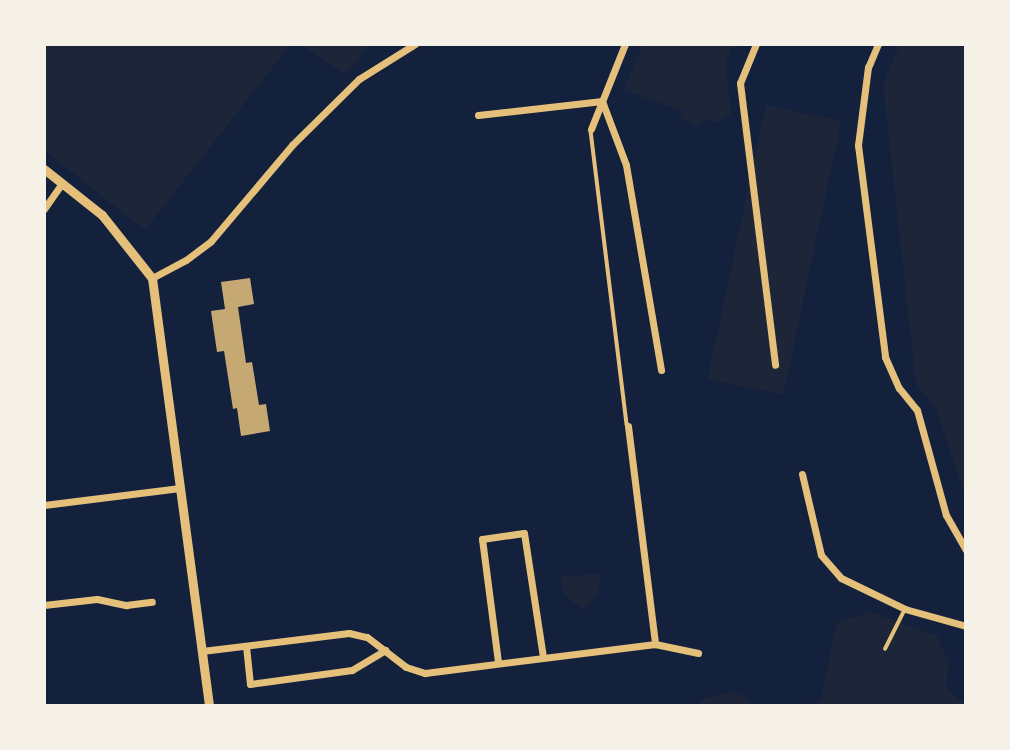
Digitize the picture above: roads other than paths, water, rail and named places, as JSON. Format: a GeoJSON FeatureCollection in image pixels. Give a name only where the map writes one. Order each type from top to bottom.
{"type":"FeatureCollection","features":[{"type":"Feature","properties":{"kind":"street"},"geometry":{"type":"LineString","coordinates":[[152,278],[186,260],[211,241],[292,145],[359,79],[415,44]]}},
{"type":"Feature","properties":{"kind":"street"},"geometry":{"type":"LineString","coordinates":[[591,129],[625,44]]}},
{"type":"Feature","properties":{"kind":"street"},"geometry":{"type":"LineString","coordinates":[[756,44],[740,83],[775,365]]}},
{"type":"Feature","properties":{"kind":"street"},"geometry":{"type":"LineString","coordinates":[[878,44],[868,67],[858,145],[885,357],[899,388],[917,410],[946,515],[966,550]]}},
{"type":"Feature","properties":{"kind":"street"},"geometry":{"type":"LineString","coordinates":[[478,115],[602,101]]}},
{"type":"Feature","properties":{"kind":"street"},"geometry":{"type":"LineString","coordinates":[[602,101],[626,165],[661,370]]}},
{"type":"Feature","properties":{"kind":"street"},"geometry":{"type":"LineString","coordinates":[[44,169],[102,215],[152,278],[209,706]]}},
{"type":"Feature","properties":{"kind":"street"},"geometry":{"type":"LineString","coordinates":[[44,209],[62,183]]}},
{"type":"Feature","properties":{"kind":"street"},"geometry":{"type":"LineString","coordinates":[[628,426],[655,643]]}},
{"type":"Feature","properties":{"kind":"street"},"geometry":{"type":"LineString","coordinates":[[802,474],[821,555],[841,578],[905,609],[966,626]]}},
{"type":"Feature","properties":{"kind":"street"},"geometry":{"type":"LineString","coordinates":[[44,505],[180,488]]}},
{"type":"Feature","properties":{"kind":"street"},"geometry":{"type":"LineString","coordinates":[[498,662],[482,539],[524,533],[543,657]]}},
{"type":"Feature","properties":{"kind":"street"},"geometry":{"type":"LineString","coordinates":[[44,605],[97,599],[126,605],[152,602]]}},
{"type":"Feature","properties":{"kind":"street"},"geometry":{"type":"LineString","coordinates":[[202,651],[349,634],[367,637],[407,667],[425,673],[655,643],[698,653]]}},
{"type":"Feature","properties":{"kind":"street"},"geometry":{"type":"LineString","coordinates":[[246,646],[250,684],[352,670],[385,650]]}},
{"type":"Feature","properties":{"kind":"lane"},"geometry":{"type":"LineString","coordinates":[[591,129],[628,426]]}},
{"type":"Feature","properties":{"kind":"lane"},"geometry":{"type":"LineString","coordinates":[[885,649],[905,609]]}}]}
